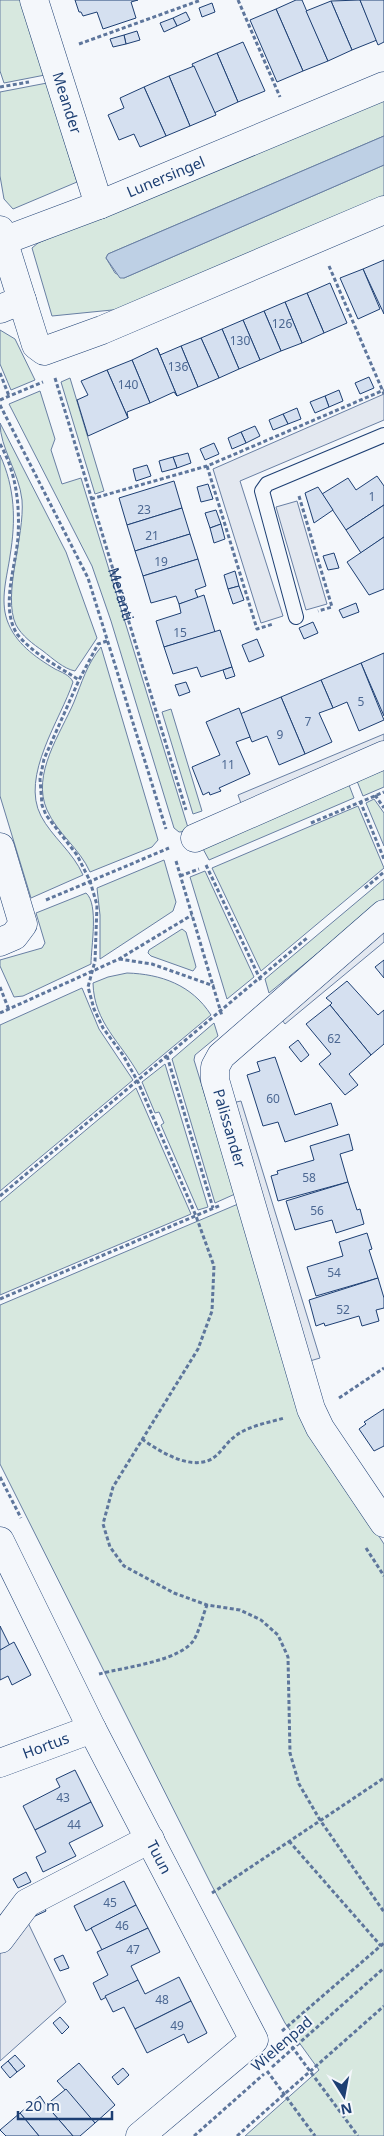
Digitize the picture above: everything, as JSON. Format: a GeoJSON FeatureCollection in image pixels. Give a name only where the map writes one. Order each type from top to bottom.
{"type":"FeatureCollection","features":[{"type":"Feature","properties":{"kind":"street","name":"Meander"},"geometry":{"type":"LineString","coordinates":[[34,0],[99,205]]}},
{"type":"Feature","properties":{"kind":"street","name":"Lunersingel"},"geometry":{"type":"LineString","coordinates":[[44,351],[36,345],[11,305],[2,236],[99,205],[384,86]]}},
{"type":"Feature","properties":{"kind":"street"},"geometry":{"type":"LineString","coordinates":[[44,351],[102,330],[384,210]]}},
{"type":"Feature","properties":{"kind":"street"},"geometry":{"type":"LineString","coordinates":[[183,843],[384,756]]}},
{"type":"Feature","properties":{"kind":"street"},"geometry":{"type":"LineString","coordinates":[[0,848],[23,924],[14,936],[0,942]]}},
{"type":"Feature","properties":{"kind":"street","name":"Palissander"},"geometry":{"type":"LineString","coordinates":[[384,914],[221,1056],[215,1067],[215,1080],[311,1409],[320,1428],[384,1523]]}},
{"type":"Feature","properties":{"kind":"street","name":"Tuun"},"geometry":{"type":"LineString","coordinates":[[0,1541],[92,1729],[254,2040],[140,2136]]}},
{"type":"Feature","properties":{"kind":"street","name":"Hortus"},"geometry":{"type":"LineString","coordinates":[[0,1763],[92,1729]]}},
{"type":"Feature","properties":{"kind":"street"},"geometry":{"type":"LineString","coordinates":[[0,1939],[27,1903],[150,1839]]}},
{"type":"Feature","properties":{"kind":"lane"},"geometry":{"type":"LineString","coordinates":[[296,617],[262,491],[267,484],[384,435]]}},
{"type":"Feature","properties":{"kind":"path"},"geometry":{"type":"LineString","coordinates":[[73,46],[200,0]]}},
{"type":"Feature","properties":{"kind":"path"},"geometry":{"type":"LineString","coordinates":[[238,0],[282,102]]}},
{"type":"Feature","properties":{"kind":"path"},"geometry":{"type":"LineString","coordinates":[[91,499],[207,466],[384,392],[329,266]]}},
{"type":"Feature","properties":{"kind":"path","name":"Meranti"},"geometry":{"type":"LineString","coordinates":[[44,351],[54,377],[91,499],[183,843]]}},
{"type":"Feature","properties":{"kind":"path"},"geometry":{"type":"LineString","coordinates":[[0,374],[9,396]]}},
{"type":"Feature","properties":{"kind":"path","name":"Meranti"},"geometry":{"type":"LineString","coordinates":[[0,405],[88,578],[107,640],[183,843],[259,978],[272,1010]]}},
{"type":"Feature","properties":{"kind":"path"},"geometry":{"type":"LineString","coordinates":[[0,444],[9,460],[19,510],[18,538],[8,591],[12,623],[16,633],[28,645],[79,680]]}},
{"type":"Feature","properties":{"kind":"path"},"geometry":{"type":"LineString","coordinates":[[107,640],[98,644],[79,680],[44,759],[40,793],[42,805],[46,815],[78,855],[90,881],[97,905],[95,961],[88,987],[94,1009],[103,1028],[123,1055],[138,1082],[196,1216],[214,1266],[212,1311],[198,1349],[113,1487],[103,1524],[110,1547],[124,1566],[174,1594],[207,1605],[240,1610],[261,1620],[278,1635],[288,1657],[290,1753],[299,1784],[320,1820],[384,1912]]}},
{"type":"Feature","properties":{"kind":"path"},"geometry":{"type":"LineString","coordinates":[[348,771],[384,858]]}},
{"type":"Feature","properties":{"kind":"path"},"geometry":{"type":"LineString","coordinates":[[375,795],[384,807]]}},
{"type":"Feature","properties":{"kind":"path"},"geometry":{"type":"LineString","coordinates":[[20,911],[183,843],[192,915],[232,1047]]}},
{"type":"Feature","properties":{"kind":"path"},"geometry":{"type":"LineString","coordinates":[[362,891],[384,872]]}},
{"type":"Feature","properties":{"kind":"path"},"geometry":{"type":"LineString","coordinates":[[0,1013],[119,959],[192,915]]}},
{"type":"Feature","properties":{"kind":"path"},"geometry":{"type":"LineString","coordinates":[[0,1196],[311,935]]}},
{"type":"Feature","properties":{"kind":"path"},"geometry":{"type":"LineString","coordinates":[[119,959],[152,964],[214,986]]}},
{"type":"Feature","properties":{"kind":"path"},"geometry":{"type":"LineString","coordinates":[[0,987],[9,1010]]}},
{"type":"Feature","properties":{"kind":"path"},"geometry":{"type":"LineString","coordinates":[[166,1056],[213,1208]]}},
{"type":"Feature","properties":{"kind":"path"},"geometry":{"type":"LineString","coordinates":[[0,1300],[249,1193]]}},
{"type":"Feature","properties":{"kind":"path"},"geometry":{"type":"LineString","coordinates":[[142,1440],[159,1452],[194,1462],[208,1461],[222,1451],[233,1437],[255,1427],[346,1396],[384,1368]]}},
{"type":"Feature","properties":{"kind":"path"},"geometry":{"type":"LineString","coordinates":[[99,1674],[168,1658],[184,1651],[195,1638],[207,1605]]}},
{"type":"Feature","properties":{"kind":"path"},"geometry":{"type":"LineString","coordinates":[[211,1894],[384,1778]]}},
{"type":"Feature","properties":{"kind":"path"},"geometry":{"type":"LineString","coordinates":[[281,2032],[383,1945],[289,1841]]}},
{"type":"Feature","properties":{"kind":"path","name":"Wielenpad"},"geometry":{"type":"LineString","coordinates":[[194,2136],[384,1968]]}},
{"type":"Feature","properties":{"kind":"path"},"geometry":{"type":"LineString","coordinates":[[237,2136],[384,2006]]}},
{"type":"Feature","properties":{"kind":"path"},"geometry":{"type":"LineString","coordinates":[[267,2071],[315,2136]]}},
{"type":"Feature","properties":{"kind":"shaded area"},"geometry":{"type":"Polygon","coordinates":[[[0,0],[21,0],[45,75],[4,83],[0,71],[0,0]]]}},
{"type":"Feature","properties":{"kind":"shaded area"},"geometry":{"type":"Polygon","coordinates":[[[47,83],[77,182],[13,209],[4,199],[0,176],[0,92],[47,83]]]}},
{"type":"Feature","properties":{"kind":"shaded area"},"geometry":{"type":"Polygon","coordinates":[[[384,94],[384,136],[108,254],[106,258],[115,273],[124,278],[384,165],[384,200],[132,308],[52,316],[32,248],[38,243],[384,94]]]}},
{"type":"Feature","properties":{"kind":"shaded area"},"geometry":{"type":"Polygon","coordinates":[[[0,330],[15,339],[35,380],[11,390],[0,364],[0,330]]]}},
{"type":"Feature","properties":{"kind":"shaded area"},"geometry":{"type":"Polygon","coordinates":[[[70,378],[104,491],[95,494],[61,382],[70,378]]]}},
{"type":"Feature","properties":{"kind":"shaded area"},"geometry":{"type":"Polygon","coordinates":[[[40,391],[55,439],[51,450],[62,484],[81,478],[189,831],[179,832],[174,828],[111,621],[92,566],[9,404],[40,391]]]}},
{"type":"Feature","properties":{"kind":"shaded area"},"geometry":{"type":"Polygon","coordinates":[[[384,394],[384,420],[240,481],[283,616],[261,623],[213,469],[384,394]]]}},
{"type":"Feature","properties":{"kind":"shaded area"},"geometry":{"type":"Polygon","coordinates":[[[0,423],[66,552],[97,638],[75,671],[62,666],[35,646],[18,629],[12,612],[11,598],[22,514],[22,500],[3,442],[0,423]]]}},
{"type":"Feature","properties":{"kind":"shaded area"},"geometry":{"type":"Polygon","coordinates":[[[0,455],[9,480],[13,504],[12,543],[4,596],[7,620],[15,636],[26,649],[68,676],[73,682],[45,748],[35,783],[36,800],[41,816],[74,859],[83,875],[31,898],[0,796],[0,455]]]}},
{"type":"Feature","properties":{"kind":"shaded area"},"geometry":{"type":"Polygon","coordinates":[[[297,501],[327,604],[306,610],[276,507],[297,501]]]}},
{"type":"Feature","properties":{"kind":"shaded area"},"geometry":{"type":"Polygon","coordinates":[[[101,647],[158,840],[152,847],[90,872],[51,818],[43,796],[43,782],[45,768],[56,740],[88,667],[101,647]]]}},
{"type":"Feature","properties":{"kind":"shaded area"},"geometry":{"type":"Polygon","coordinates":[[[171,709],[202,811],[193,814],[162,712],[171,709]]]}},
{"type":"Feature","properties":{"kind":"shaded area"},"geometry":{"type":"Polygon","coordinates":[[[384,734],[384,746],[242,806],[238,795],[384,734]]]}},
{"type":"Feature","properties":{"kind":"shaded area"},"geometry":{"type":"Polygon","coordinates":[[[384,770],[384,787],[363,796],[357,781],[384,770]]]}},
{"type":"Feature","properties":{"kind":"shaded area"},"geometry":{"type":"Polygon","coordinates":[[[349,785],[354,798],[209,860],[202,847],[349,785]]]}},
{"type":"Feature","properties":{"kind":"shaded area"},"geometry":{"type":"Polygon","coordinates":[[[374,799],[384,813],[384,846],[366,803],[374,799]]]}},
{"type":"Feature","properties":{"kind":"shaded area"},"geometry":{"type":"Polygon","coordinates":[[[358,806],[384,868],[261,971],[212,868],[358,806]]]}},
{"type":"Feature","properties":{"kind":"shaded area"},"geometry":{"type":"Polygon","coordinates":[[[164,860],[176,902],[173,911],[100,959],[100,915],[97,888],[164,860]]]}},
{"type":"Feature","properties":{"kind":"shaded area"},"geometry":{"type":"Polygon","coordinates":[[[205,871],[254,977],[227,999],[190,877],[205,871]]]}},
{"type":"Feature","properties":{"kind":"shaded area"},"geometry":{"type":"Polygon","coordinates":[[[384,879],[384,899],[269,993],[265,979],[384,879]]]}},
{"type":"Feature","properties":{"kind":"shaded area"},"geometry":{"type":"Polygon","coordinates":[[[86,893],[90,899],[93,916],[91,964],[23,996],[14,997],[0,966],[0,960],[42,948],[45,943],[36,913],[86,893]]]}},
{"type":"Feature","properties":{"kind":"shaded area"},"geometry":{"type":"Polygon","coordinates":[[[182,929],[186,932],[195,963],[196,967],[193,971],[151,956],[148,953],[149,950],[182,929]]]}},
{"type":"Feature","properties":{"kind":"shaded area"},"geometry":{"type":"Polygon","coordinates":[[[384,929],[384,942],[285,1024],[279,1016],[384,929]]]}},
{"type":"Feature","properties":{"kind":"shaded area"},"geometry":{"type":"Polygon","coordinates":[[[127,973],[152,976],[175,983],[195,996],[211,1015],[139,1075],[103,1021],[98,1010],[93,983],[108,977],[127,973]]]}},
{"type":"Feature","properties":{"kind":"shaded area"},"geometry":{"type":"Polygon","coordinates":[[[82,988],[99,1029],[133,1080],[0,1191],[0,1025],[82,988]]]}},
{"type":"Feature","properties":{"kind":"shaded area"},"geometry":{"type":"Polygon","coordinates":[[[214,1023],[218,1036],[195,1055],[194,1060],[235,1194],[215,1203],[172,1059],[214,1023]]]}},
{"type":"Feature","properties":{"kind":"shaded area"},"geometry":{"type":"Polygon","coordinates":[[[165,1064],[208,1207],[198,1210],[161,1125],[164,1123],[159,1112],[155,1113],[142,1082],[165,1064]]]}},
{"type":"Feature","properties":{"kind":"shaded area"},"geometry":{"type":"Polygon","coordinates":[[[136,1088],[191,1214],[0,1295],[0,1202],[136,1088]]]}},
{"type":"Feature","properties":{"kind":"shaded area"},"geometry":{"type":"Polygon","coordinates":[[[241,1101],[320,1358],[310,1361],[232,1103],[241,1101]]]}},
{"type":"Feature","properties":{"kind":"shaded area"},"geometry":{"type":"Polygon","coordinates":[[[238,1204],[304,1421],[384,1544],[384,2136],[245,2136],[319,2070],[285,2023],[211,1884],[0,1464],[0,1305],[238,1204]]]}},
{"type":"Feature","properties":{"kind":"shaded area"},"geometry":{"type":"Polygon","coordinates":[[[20,1906],[66,2002],[0,2061],[0,1915],[20,1906]]]}},
{"type":"Feature","properties":{"kind":"water"},"geometry":{"type":"Polygon","coordinates":[[[384,136],[384,165],[124,278],[120,278],[106,258],[108,254],[384,136]]]}},
{"type":"Feature","properties":{"kind":"building"},"geometry":{"type":"Polygon","coordinates":[[[75,0],[138,0],[131,2],[136,18],[103,29],[97,12],[83,16],[79,12],[75,0]]]}},
{"type":"Feature","properties":{"kind":"building"},"geometry":{"type":"Polygon","coordinates":[[[296,0],[302,0],[328,61],[303,71],[276,9],[296,0]]]}},
{"type":"Feature","properties":{"kind":"building"},"geometry":{"type":"Polygon","coordinates":[[[360,0],[377,40],[352,50],[331,1],[360,0]]]}},
{"type":"Feature","properties":{"kind":"building"},"geometry":{"type":"Polygon","coordinates":[[[360,0],[384,0],[384,42],[378,45],[360,0]]]}},
{"type":"Feature","properties":{"kind":"building"},"geometry":{"type":"Polygon","coordinates":[[[331,1],[352,50],[328,61],[306,11],[331,1]]]}},
{"type":"Feature","properties":{"kind":"building"},"geometry":{"type":"Polygon","coordinates":[[[212,3],[215,12],[202,17],[199,8],[212,3]]]}},
{"type":"Feature","properties":{"kind":"building"},"geometry":{"type":"Polygon","coordinates":[[[276,9],[303,71],[277,82],[250,20],[276,9]]]}},
{"type":"Feature","properties":{"kind":"building"},"geometry":{"type":"Polygon","coordinates":[[[186,12],[190,20],[177,26],[173,18],[186,12]]]}},
{"type":"Feature","properties":{"kind":"building"},"geometry":{"type":"Polygon","coordinates":[[[173,18],[177,26],[164,32],[160,23],[173,18]]]}},
{"type":"Feature","properties":{"kind":"building"},"geometry":{"type":"Polygon","coordinates":[[[137,31],[140,40],[126,44],[124,35],[137,31]]]}},
{"type":"Feature","properties":{"kind":"building"},"geometry":{"type":"Polygon","coordinates":[[[124,35],[126,44],[113,47],[110,39],[124,35]]]}},
{"type":"Feature","properties":{"kind":"building"},"geometry":{"type":"Polygon","coordinates":[[[243,42],[265,91],[238,102],[217,53],[243,42]]]}},
{"type":"Feature","properties":{"kind":"building"},"geometry":{"type":"Polygon","coordinates":[[[217,53],[238,102],[214,113],[192,64],[217,53]]]}},
{"type":"Feature","properties":{"kind":"building"},"geometry":{"type":"Polygon","coordinates":[[[194,66],[216,115],[190,126],[169,76],[194,66]]]}},
{"type":"Feature","properties":{"kind":"building"},"geometry":{"type":"Polygon","coordinates":[[[169,76],[190,126],[166,136],[144,87],[169,76]]]}},
{"type":"Feature","properties":{"kind":"building"},"geometry":{"type":"Polygon","coordinates":[[[144,87],[166,136],[140,147],[134,134],[119,140],[108,115],[124,108],[120,98],[144,87]]]}},
{"type":"Feature","properties":{"kind":"building"},"geometry":{"type":"Polygon","coordinates":[[[384,260],[384,314],[363,269],[384,260]]]}},
{"type":"Feature","properties":{"kind":"building"},"geometry":{"type":"Polygon","coordinates":[[[363,269],[380,309],[358,319],[340,278],[363,269]]]}},
{"type":"Feature","properties":{"kind":"building"},"geometry":{"type":"Polygon","coordinates":[[[330,283],[347,323],[324,333],[307,293],[330,283]]]}},
{"type":"Feature","properties":{"kind":"building"},"geometry":{"type":"Polygon","coordinates":[[[307,293],[324,333],[302,343],[285,302],[307,293]]]}},
{"type":"Feature","properties":{"kind":"building"},"geometry":{"type":"Polygon","coordinates":[[[285,302],[302,343],[281,351],[264,311],[285,302]]]}},
{"type":"Feature","properties":{"kind":"building"},"geometry":{"type":"Polygon","coordinates":[[[264,311],[281,351],[260,360],[243,320],[264,311]]]}},
{"type":"Feature","properties":{"kind":"building"},"geometry":{"type":"Polygon","coordinates":[[[243,320],[260,360],[239,369],[222,329],[243,320]]]}},
{"type":"Feature","properties":{"kind":"building"},"geometry":{"type":"Polygon","coordinates":[[[222,329],[239,369],[219,378],[201,338],[222,329]]]}},
{"type":"Feature","properties":{"kind":"building"},"geometry":{"type":"Polygon","coordinates":[[[201,338],[219,378],[198,387],[181,346],[201,338]]]}},
{"type":"Feature","properties":{"kind":"building"},"geometry":{"type":"Polygon","coordinates":[[[181,346],[198,387],[177,396],[157,348],[160,355],[181,346]]]}},
{"type":"Feature","properties":{"kind":"building"},"geometry":{"type":"Polygon","coordinates":[[[157,348],[177,396],[174,392],[150,403],[132,360],[157,348]]]}},
{"type":"Feature","properties":{"kind":"building"},"geometry":{"type":"Polygon","coordinates":[[[132,360],[150,403],[127,412],[128,418],[107,370],[132,360]]]}},
{"type":"Feature","properties":{"kind":"building"},"geometry":{"type":"Polygon","coordinates":[[[107,370],[128,418],[88,436],[77,400],[88,395],[81,381],[107,370]]]}},
{"type":"Feature","properties":{"kind":"building"},"geometry":{"type":"Polygon","coordinates":[[[369,377],[374,388],[360,394],[355,383],[369,377]]]}},
{"type":"Feature","properties":{"kind":"building"},"geometry":{"type":"Polygon","coordinates":[[[339,390],[343,401],[329,407],[325,396],[339,390]]]}},
{"type":"Feature","properties":{"kind":"building"},"geometry":{"type":"Polygon","coordinates":[[[325,396],[329,407],[315,413],[310,402],[325,396]]]}},
{"type":"Feature","properties":{"kind":"building"},"geometry":{"type":"Polygon","coordinates":[[[297,408],[301,419],[288,424],[283,414],[297,408]]]}},
{"type":"Feature","properties":{"kind":"building"},"geometry":{"type":"Polygon","coordinates":[[[283,414],[288,424],[273,430],[269,420],[283,414]]]}},
{"type":"Feature","properties":{"kind":"building"},"geometry":{"type":"Polygon","coordinates":[[[255,426],[260,436],[246,443],[241,432],[255,426]]]}},
{"type":"Feature","properties":{"kind":"building"},"geometry":{"type":"Polygon","coordinates":[[[241,432],[246,443],[232,449],[228,438],[241,432]]]}},
{"type":"Feature","properties":{"kind":"building"},"geometry":{"type":"Polygon","coordinates":[[[214,443],[219,454],[205,460],[200,449],[214,443]]]}},
{"type":"Feature","properties":{"kind":"building"},"geometry":{"type":"Polygon","coordinates":[[[188,453],[191,463],[177,468],[173,457],[188,453]]]}},
{"type":"Feature","properties":{"kind":"building"},"geometry":{"type":"Polygon","coordinates":[[[173,457],[177,468],[162,472],[159,461],[173,457]]]}},
{"type":"Feature","properties":{"kind":"building"},"geometry":{"type":"Polygon","coordinates":[[[147,465],[151,476],[136,481],[133,469],[147,465]]]}},
{"type":"Feature","properties":{"kind":"building"},"geometry":{"type":"Polygon","coordinates":[[[377,476],[384,486],[384,505],[346,530],[322,494],[348,478],[356,490],[377,476]]]}},
{"type":"Feature","properties":{"kind":"building"},"geometry":{"type":"Polygon","coordinates":[[[174,481],[182,508],[127,525],[119,498],[174,481]]]}},
{"type":"Feature","properties":{"kind":"building"},"geometry":{"type":"Polygon","coordinates":[[[208,484],[213,499],[201,502],[197,487],[208,484]]]}},
{"type":"Feature","properties":{"kind":"building"},"geometry":{"type":"Polygon","coordinates":[[[318,487],[333,510],[314,523],[305,493],[318,487]]]}},
{"type":"Feature","properties":{"kind":"building"},"geometry":{"type":"Polygon","coordinates":[[[384,505],[384,537],[361,553],[346,530],[384,505]]]}},
{"type":"Feature","properties":{"kind":"building"},"geometry":{"type":"Polygon","coordinates":[[[182,508],[190,534],[135,551],[127,525],[182,508]]]}},
{"type":"Feature","properties":{"kind":"building"},"geometry":{"type":"Polygon","coordinates":[[[216,510],[221,524],[210,528],[205,513],[216,510]]]}},
{"type":"Feature","properties":{"kind":"building"},"geometry":{"type":"Polygon","coordinates":[[[221,524],[225,539],[214,543],[210,528],[221,524]]]}},
{"type":"Feature","properties":{"kind":"building"},"geometry":{"type":"Polygon","coordinates":[[[190,534],[198,559],[143,576],[135,551],[190,534]]]}},
{"type":"Feature","properties":{"kind":"building"},"geometry":{"type":"Polygon","coordinates":[[[384,537],[384,589],[369,595],[347,562],[384,537]]]}},
{"type":"Feature","properties":{"kind":"building"},"geometry":{"type":"Polygon","coordinates":[[[334,553],[339,568],[328,570],[323,556],[334,553]]]}},
{"type":"Feature","properties":{"kind":"building"},"geometry":{"type":"Polygon","coordinates":[[[198,559],[206,586],[195,590],[198,598],[179,604],[176,596],[151,603],[143,576],[198,559]]]}},
{"type":"Feature","properties":{"kind":"building"},"geometry":{"type":"Polygon","coordinates":[[[235,571],[239,586],[228,589],[224,575],[235,571]]]}},
{"type":"Feature","properties":{"kind":"building"},"geometry":{"type":"Polygon","coordinates":[[[239,586],[244,600],[233,604],[228,589],[239,586]]]}},
{"type":"Feature","properties":{"kind":"building"},"geometry":{"type":"Polygon","coordinates":[[[204,595],[215,632],[164,647],[156,621],[181,613],[179,604],[204,595]]]}},
{"type":"Feature","properties":{"kind":"building"},"geometry":{"type":"Polygon","coordinates":[[[356,603],[359,612],[343,618],[339,610],[356,603]]]}},
{"type":"Feature","properties":{"kind":"building"},"geometry":{"type":"Polygon","coordinates":[[[313,622],[318,633],[304,639],[299,628],[313,622]]]}},
{"type":"Feature","properties":{"kind":"building"},"geometry":{"type":"Polygon","coordinates":[[[220,630],[232,667],[201,677],[197,667],[173,674],[164,647],[220,630]]]}},
{"type":"Feature","properties":{"kind":"building"},"geometry":{"type":"Polygon","coordinates":[[[257,639],[264,656],[249,662],[242,645],[257,639]]]}},
{"type":"Feature","properties":{"kind":"building"},"geometry":{"type":"Polygon","coordinates":[[[384,653],[384,716],[361,663],[384,653]]]}},
{"type":"Feature","properties":{"kind":"building"},"geometry":{"type":"Polygon","coordinates":[[[361,663],[384,720],[359,731],[347,702],[333,708],[321,680],[361,663]]]}},
{"type":"Feature","properties":{"kind":"building"},"geometry":{"type":"Polygon","coordinates":[[[232,667],[235,676],[226,679],[223,670],[232,667]]]}},
{"type":"Feature","properties":{"kind":"building"},"geometry":{"type":"Polygon","coordinates":[[[321,680],[333,708],[319,713],[332,742],[305,754],[281,697],[321,680]]]}},
{"type":"Feature","properties":{"kind":"building"},"geometry":{"type":"Polygon","coordinates":[[[186,682],[190,692],[179,696],[175,685],[186,682]]]}},
{"type":"Feature","properties":{"kind":"building"},"geometry":{"type":"Polygon","coordinates":[[[281,697],[305,754],[279,765],[267,736],[252,742],[240,714],[281,697]]]}},
{"type":"Feature","properties":{"kind":"building"},"geometry":{"type":"Polygon","coordinates":[[[239,708],[250,737],[236,742],[250,774],[219,788],[221,791],[210,795],[209,792],[203,795],[192,767],[220,755],[206,722],[239,708]]]}},
{"type":"Feature","properties":{"kind":"building"},"geometry":{"type":"Polygon","coordinates":[[[384,960],[384,978],[375,967],[384,960]]]}},
{"type":"Feature","properties":{"kind":"building"},"geometry":{"type":"Polygon","coordinates":[[[347,981],[378,1015],[384,1010],[384,1044],[371,1055],[330,1005],[332,1003],[326,998],[347,981]]]}},
{"type":"Feature","properties":{"kind":"building"},"geometry":{"type":"Polygon","coordinates":[[[330,1005],[371,1055],[349,1074],[358,1085],[345,1095],[319,1064],[331,1054],[306,1024],[330,1005]]]}},
{"type":"Feature","properties":{"kind":"building"},"geometry":{"type":"Polygon","coordinates":[[[298,1040],[309,1055],[301,1062],[289,1047],[298,1040]]]}},
{"type":"Feature","properties":{"kind":"building"},"geometry":{"type":"Polygon","coordinates":[[[275,1057],[295,1115],[331,1103],[338,1125],[285,1142],[278,1122],[263,1126],[247,1075],[260,1071],[257,1062],[275,1057]]]}},
{"type":"Feature","properties":{"kind":"building"},"geometry":{"type":"Polygon","coordinates":[[[349,1134],[353,1150],[340,1154],[348,1182],[278,1201],[271,1176],[278,1174],[277,1171],[314,1160],[310,1146],[349,1134]]]}},
{"type":"Feature","properties":{"kind":"building"},"geometry":{"type":"Polygon","coordinates":[[[348,1182],[357,1210],[360,1209],[364,1224],[336,1233],[332,1220],[295,1230],[286,1201],[348,1182]]]}},
{"type":"Feature","properties":{"kind":"building"},"geometry":{"type":"Polygon","coordinates":[[[367,1233],[372,1249],[369,1250],[378,1278],[316,1296],[307,1267],[343,1256],[339,1242],[367,1233]]]}},
{"type":"Feature","properties":{"kind":"building"},"geometry":{"type":"Polygon","coordinates":[[[378,1278],[384,1298],[384,1308],[376,1310],[379,1321],[362,1326],[359,1316],[325,1326],[324,1323],[316,1326],[309,1300],[378,1278]]]}},
{"type":"Feature","properties":{"kind":"building"},"geometry":{"type":"Polygon","coordinates":[[[384,1409],[384,1446],[374,1451],[359,1429],[366,1424],[364,1422],[384,1409]]]}},
{"type":"Feature","properties":{"kind":"building"},"geometry":{"type":"Polygon","coordinates":[[[0,1626],[10,1646],[0,1650],[0,1626]]]}},
{"type":"Feature","properties":{"kind":"building"},"geometry":{"type":"Polygon","coordinates":[[[14,1642],[31,1675],[12,1685],[8,1676],[0,1680],[0,1650],[14,1642]]]}},
{"type":"Feature","properties":{"kind":"building"},"geometry":{"type":"Polygon","coordinates":[[[75,1770],[91,1802],[35,1830],[23,1806],[60,1787],[56,1779],[75,1770]]]}},
{"type":"Feature","properties":{"kind":"building"},"geometry":{"type":"Polygon","coordinates":[[[91,1802],[103,1826],[69,1843],[76,1856],[43,1872],[36,1857],[46,1852],[35,1830],[91,1802]]]}},
{"type":"Feature","properties":{"kind":"building"},"geometry":{"type":"Polygon","coordinates":[[[26,1872],[31,1882],[18,1888],[13,1879],[26,1872]]]}},
{"type":"Feature","properties":{"kind":"building"},"geometry":{"type":"Polygon","coordinates":[[[124,1881],[136,1905],[86,1931],[74,1906],[124,1881]]]}},
{"type":"Feature","properties":{"kind":"building"},"geometry":{"type":"Polygon","coordinates":[[[42,1902],[46,1911],[33,1917],[29,1909],[42,1902]]]}},
{"type":"Feature","properties":{"kind":"building"},"geometry":{"type":"Polygon","coordinates":[[[136,1905],[148,1928],[102,1950],[91,1928],[136,1905]]]}},
{"type":"Feature","properties":{"kind":"building"},"geometry":{"type":"Polygon","coordinates":[[[148,1928],[160,1952],[131,1966],[138,1980],[101,2000],[93,1983],[108,1975],[97,1952],[148,1928]]]}},
{"type":"Feature","properties":{"kind":"building"},"geometry":{"type":"Polygon","coordinates":[[[63,1955],[69,1968],[60,1971],[54,1959],[63,1955]]]}},
{"type":"Feature","properties":{"kind":"building"},"geometry":{"type":"Polygon","coordinates":[[[179,1977],[191,2001],[135,2029],[124,2007],[113,2012],[105,1996],[138,1980],[145,1994],[179,1977]]]}},
{"type":"Feature","properties":{"kind":"building"},"geometry":{"type":"Polygon","coordinates":[[[191,2001],[207,2033],[188,2043],[184,2034],[147,2053],[135,2029],[191,2001]]]}},
{"type":"Feature","properties":{"kind":"building"},"geometry":{"type":"Polygon","coordinates":[[[60,2017],[69,2027],[62,2034],[53,2023],[60,2017]]]}},
{"type":"Feature","properties":{"kind":"building"},"geometry":{"type":"Polygon","coordinates":[[[15,2055],[25,2066],[17,2072],[8,2061],[15,2055]]]}},
{"type":"Feature","properties":{"kind":"building"},"geometry":{"type":"Polygon","coordinates":[[[8,2061],[17,2072],[10,2078],[1,2067],[8,2061]]]}},
{"type":"Feature","properties":{"kind":"building"},"geometry":{"type":"Polygon","coordinates":[[[79,2063],[115,2105],[95,2123],[57,2081],[79,2063]]]}},
{"type":"Feature","properties":{"kind":"building"},"geometry":{"type":"Polygon","coordinates":[[[123,2068],[129,2075],[118,2085],[112,2077],[123,2068]]]}},
{"type":"Feature","properties":{"kind":"building"},"geometry":{"type":"Polygon","coordinates":[[[66,2089],[95,2123],[80,2136],[73,2136],[46,2105],[66,2089]]]}},
{"type":"Feature","properties":{"kind":"building"},"geometry":{"type":"Polygon","coordinates":[[[40,2096],[73,2136],[39,2136],[20,2113],[40,2096]]]}},
{"type":"Feature","properties":{"kind":"building"},"geometry":{"type":"Polygon","coordinates":[[[20,2113],[39,2136],[6,2136],[0,2130],[20,2113]]]}}]}
